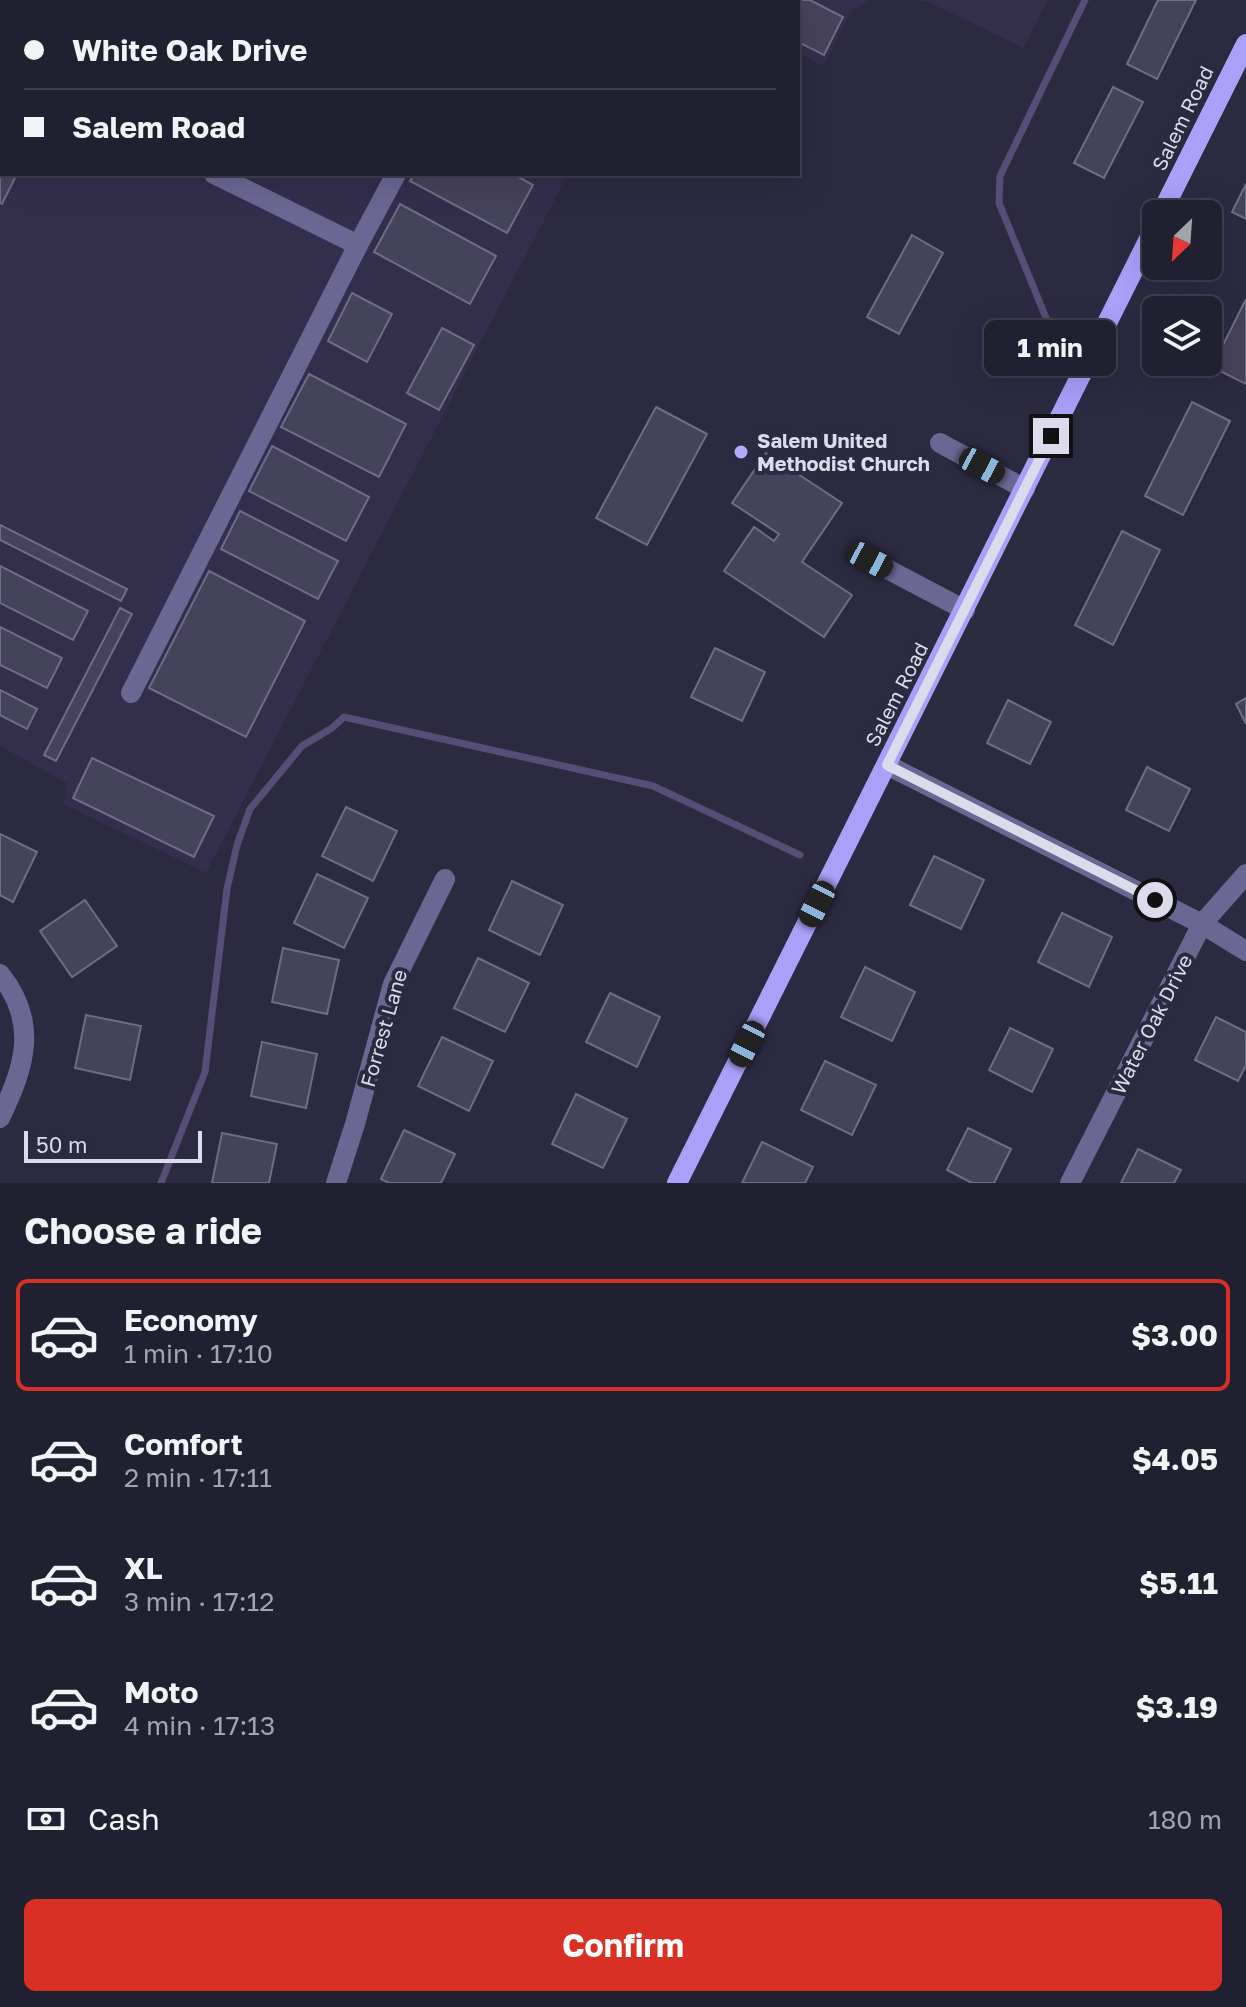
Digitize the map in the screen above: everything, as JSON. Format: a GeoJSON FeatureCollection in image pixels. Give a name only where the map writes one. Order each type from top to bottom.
{"type":"FeatureCollection","features":[{"type":"Feature","properties":{"kind":"main road","name":"Salem Road"},"geometry":{"type":"LineString","coordinates":[[1168,200],[1246,44]]}},
{"type":"Feature","properties":{"kind":"main road","name":"Salem Road"},"geometry":{"type":"LineString","coordinates":[[677,1183],[1142,253]]}},
{"type":"Feature","properties":{"kind":"street"},"geometry":{"type":"LineString","coordinates":[[218,176],[358,245]]}},
{"type":"Feature","properties":{"kind":"street"},"geometry":{"type":"LineString","coordinates":[[131,693],[395,176]]}},
{"type":"Feature","properties":{"kind":"street"},"geometry":{"type":"LineString","coordinates":[[940,443],[1025,489]]}},
{"type":"Feature","properties":{"kind":"street"},"geometry":{"type":"LineString","coordinates":[[870,560],[965,610]]}},
{"type":"Feature","properties":{"kind":"street"},"geometry":{"type":"LineString","coordinates":[[887,765],[1202,924],[1246,951]]}},
{"type":"Feature","properties":{"kind":"street","name":"Water Oak Drive"},"geometry":{"type":"LineString","coordinates":[[1070,1183],[1202,924],[1246,874]]}},
{"type":"Feature","properties":{"kind":"street","name":"Forrest Lane"},"geometry":{"type":"LineString","coordinates":[[336,1183],[393,984],[445,879]]}},
{"type":"Feature","properties":{"kind":"street"},"geometry":{"type":"LineString","coordinates":[[0,974],[16,997],[25,1030],[20,1069],[0,1118]]}},
{"type":"Feature","properties":{"kind":"shaded area"},"geometry":{"type":"Polygon","coordinates":[[[800,0],[869,0],[851,11],[824,66],[800,55],[800,0]]]}},
{"type":"Feature","properties":{"kind":"shaded area"},"geometry":{"type":"Polygon","coordinates":[[[914,0],[1048,0],[1023,48],[929,2],[914,0]]]}},
{"type":"Feature","properties":{"kind":"shaded area"},"geometry":{"type":"Polygon","coordinates":[[[0,176],[567,176],[206,873],[63,804],[68,784],[0,746],[0,176]]]}},
{"type":"Feature","properties":{"kind":"building"},"geometry":{"type":"Polygon","coordinates":[[[800,0],[810,0],[843,17],[824,55],[800,43],[800,0]]]}},
{"type":"Feature","properties":{"kind":"building"},"geometry":{"type":"Polygon","coordinates":[[[1158,0],[1196,0],[1157,79],[1127,64],[1158,0]]]}},
{"type":"Feature","properties":{"kind":"building"},"geometry":{"type":"Polygon","coordinates":[[[1113,87],[1143,102],[1104,178],[1074,163],[1113,87]]]}},
{"type":"Feature","properties":{"kind":"building"},"geometry":{"type":"Polygon","coordinates":[[[0,176],[16,176],[2,204],[0,176]]]}},
{"type":"Feature","properties":{"kind":"building"},"geometry":{"type":"Polygon","coordinates":[[[413,176],[517,176],[533,185],[507,233],[410,181],[413,176]]]}},
{"type":"Feature","properties":{"kind":"building"},"geometry":{"type":"Polygon","coordinates":[[[1246,184],[1246,219],[1232,212],[1246,184]]]}},
{"type":"Feature","properties":{"kind":"building"},"geometry":{"type":"Polygon","coordinates":[[[400,204],[496,256],[470,304],[374,252],[400,204]]]}},
{"type":"Feature","properties":{"kind":"building"},"geometry":{"type":"Polygon","coordinates":[[[912,235],[943,253],[899,334],[867,317],[912,235]]]}},
{"type":"Feature","properties":{"kind":"building"},"geometry":{"type":"Polygon","coordinates":[[[352,293],[392,314],[367,362],[328,341],[352,293]]]}},
{"type":"Feature","properties":{"kind":"building"},"geometry":{"type":"Polygon","coordinates":[[[1246,299],[1246,384],[1222,372],[1222,347],[1246,299]]]}},
{"type":"Feature","properties":{"kind":"building"},"geometry":{"type":"Polygon","coordinates":[[[442,328],[474,345],[439,410],[407,393],[442,328]]]}},
{"type":"Feature","properties":{"kind":"building"},"geometry":{"type":"Polygon","coordinates":[[[309,374],[406,424],[379,477],[281,427],[309,374]]]}},
{"type":"Feature","properties":{"kind":"building"},"geometry":{"type":"Polygon","coordinates":[[[1192,402],[1230,421],[1183,515],[1145,496],[1192,402]]]}},
{"type":"Feature","properties":{"kind":"building"},"geometry":{"type":"Polygon","coordinates":[[[656,407],[707,434],[647,545],[596,518],[656,407]]]}},
{"type":"Feature","properties":{"kind":"building"},"geometry":{"type":"Polygon","coordinates":[[[272,446],[369,497],[346,541],[249,491],[272,446]]]}},
{"type":"Feature","properties":{"kind":"building"},"geometry":{"type":"Polygon","coordinates":[[[766,453],[842,503],[802,562],[852,595],[824,637],[724,571],[754,527],[774,541],[779,534],[732,503],[766,453]]]}},
{"type":"Feature","properties":{"kind":"building"},"geometry":{"type":"Polygon","coordinates":[[[240,511],[338,561],[318,599],[221,549],[240,511]]]}},
{"type":"Feature","properties":{"kind":"building"},"geometry":{"type":"Polygon","coordinates":[[[0,525],[127,589],[121,601],[0,540],[0,525]]]}},
{"type":"Feature","properties":{"kind":"building"},"geometry":{"type":"Polygon","coordinates":[[[1122,531],[1160,550],[1113,645],[1075,625],[1122,531]]]}},
{"type":"Feature","properties":{"kind":"building"},"geometry":{"type":"Polygon","coordinates":[[[0,566],[88,611],[73,640],[0,603],[0,566]]]}},
{"type":"Feature","properties":{"kind":"building"},"geometry":{"type":"Polygon","coordinates":[[[209,571],[305,621],[246,737],[149,688],[209,571]]]}},
{"type":"Feature","properties":{"kind":"building"},"geometry":{"type":"Polygon","coordinates":[[[120,608],[132,614],[56,761],[44,755],[120,608]]]}},
{"type":"Feature","properties":{"kind":"building"},"geometry":{"type":"Polygon","coordinates":[[[0,627],[62,658],[47,688],[0,665],[0,627]]]}},
{"type":"Feature","properties":{"kind":"building"},"geometry":{"type":"Polygon","coordinates":[[[715,648],[765,672],[742,721],[691,697],[715,648]]]}},
{"type":"Feature","properties":{"kind":"building"},"geometry":{"type":"Polygon","coordinates":[[[0,690],[37,709],[27,729],[0,715],[0,690]]]}},
{"type":"Feature","properties":{"kind":"building"},"geometry":{"type":"Polygon","coordinates":[[[1246,698],[1246,724],[1236,704],[1246,698]]]}},
{"type":"Feature","properties":{"kind":"building"},"geometry":{"type":"Polygon","coordinates":[[[1008,700],[1051,722],[1030,764],[987,743],[1008,700]]]}},
{"type":"Feature","properties":{"kind":"building"},"geometry":{"type":"Polygon","coordinates":[[[92,758],[214,816],[194,857],[73,798],[92,758]]]}},
{"type":"Feature","properties":{"kind":"building"},"geometry":{"type":"Polygon","coordinates":[[[1147,767],[1190,789],[1169,831],[1126,810],[1147,767]]]}},
{"type":"Feature","properties":{"kind":"building"},"geometry":{"type":"Polygon","coordinates":[[[346,807],[397,831],[373,881],[322,856],[346,807]]]}},
{"type":"Feature","properties":{"kind":"building"},"geometry":{"type":"Polygon","coordinates":[[[0,834],[37,852],[13,902],[0,895],[0,834]]]}},
{"type":"Feature","properties":{"kind":"building"},"geometry":{"type":"Polygon","coordinates":[[[934,856],[984,880],[961,929],[910,905],[934,856]]]}},
{"type":"Feature","properties":{"kind":"building"},"geometry":{"type":"Polygon","coordinates":[[[317,874],[368,898],[344,948],[294,923],[317,874]]]}},
{"type":"Feature","properties":{"kind":"building"},"geometry":{"type":"Polygon","coordinates":[[[512,881],[563,905],[540,955],[489,930],[512,881]]]}},
{"type":"Feature","properties":{"kind":"building"},"geometry":{"type":"Polygon","coordinates":[[[85,900],[117,946],[72,977],[40,931],[85,900]]]}},
{"type":"Feature","properties":{"kind":"building"},"geometry":{"type":"Polygon","coordinates":[[[1062,913],[1112,937],[1089,987],[1038,962],[1062,913]]]}},
{"type":"Feature","properties":{"kind":"building"},"geometry":{"type":"Polygon","coordinates":[[[283,948],[339,960],[327,1014],[272,1002],[283,948]]]}},
{"type":"Feature","properties":{"kind":"building"},"geometry":{"type":"Polygon","coordinates":[[[478,958],[529,983],[505,1032],[454,1008],[478,958]]]}},
{"type":"Feature","properties":{"kind":"building"},"geometry":{"type":"Polygon","coordinates":[[[865,967],[915,992],[892,1041],[841,1017],[865,967]]]}},
{"type":"Feature","properties":{"kind":"building"},"geometry":{"type":"Polygon","coordinates":[[[610,993],[660,1017],[637,1067],[586,1042],[610,993]]]}},
{"type":"Feature","properties":{"kind":"building"},"geometry":{"type":"Polygon","coordinates":[[[86,1015],[141,1026],[130,1080],[75,1068],[86,1015]]]}},
{"type":"Feature","properties":{"kind":"building"},"geometry":{"type":"Polygon","coordinates":[[[1216,1017],[1246,1032],[1246,1065],[1238,1081],[1195,1060],[1216,1017]]]}},
{"type":"Feature","properties":{"kind":"building"},"geometry":{"type":"Polygon","coordinates":[[[1010,1028],[1053,1049],[1032,1092],[989,1070],[1010,1028]]]}},
{"type":"Feature","properties":{"kind":"building"},"geometry":{"type":"Polygon","coordinates":[[[442,1037],[493,1061],[469,1111],[418,1086],[442,1037]]]}},
{"type":"Feature","properties":{"kind":"building"},"geometry":{"type":"Polygon","coordinates":[[[262,1042],[317,1054],[306,1108],[251,1096],[262,1042]]]}},
{"type":"Feature","properties":{"kind":"building"},"geometry":{"type":"Polygon","coordinates":[[[825,1061],[876,1085],[852,1135],[801,1110],[825,1061]]]}},
{"type":"Feature","properties":{"kind":"building"},"geometry":{"type":"Polygon","coordinates":[[[576,1094],[627,1119],[603,1168],[552,1144],[576,1094]]]}},
{"type":"Feature","properties":{"kind":"building"},"geometry":{"type":"Polygon","coordinates":[[[968,1128],[1011,1149],[994,1183],[972,1183],[947,1170],[968,1128]]]}},
{"type":"Feature","properties":{"kind":"building"},"geometry":{"type":"Polygon","coordinates":[[[404,1130],[455,1154],[441,1183],[389,1183],[381,1179],[404,1130]]]}},
{"type":"Feature","properties":{"kind":"building"},"geometry":{"type":"Polygon","coordinates":[[[222,1133],[277,1144],[269,1183],[212,1183],[222,1133]]]}},
{"type":"Feature","properties":{"kind":"building"},"geometry":{"type":"Polygon","coordinates":[[[762,1142],[813,1167],[805,1183],[742,1183],[762,1142]]]}},
{"type":"Feature","properties":{"kind":"building"},"geometry":{"type":"Polygon","coordinates":[[[1138,1149],[1181,1170],[1174,1183],[1121,1183],[1138,1149]]]}},
{"type":"Feature","properties":{"kind":"waterway"},"geometry":{"type":"LineString","coordinates":[[1051,330],[999,203],[1000,176],[1085,0]]}},
{"type":"Feature","properties":{"kind":"waterway"},"geometry":{"type":"LineString","coordinates":[[161,1183],[205,1072],[227,889],[237,845],[250,809],[302,746],[344,717],[653,786],[800,855]]}},
{"type":"Feature","properties":{"kind":"place","name":"Salem United Methodist Church"},"geometry":{"type":"Point","coordinates":[741,452]}},
{"type":"Feature","properties":{"kind":"route"},"geometry":{"type":"LineString","coordinates":[[1051,436],[887,765],[1155,900]]}}]}
